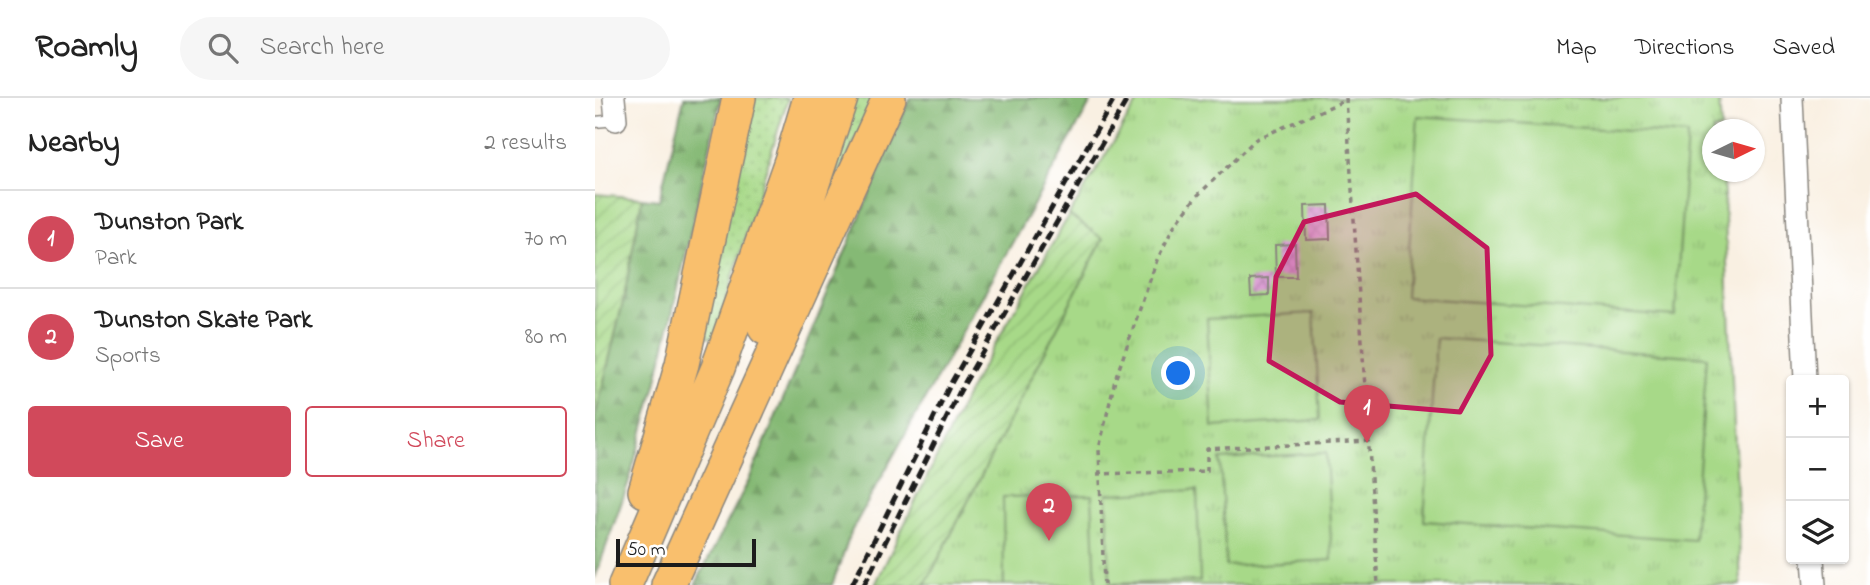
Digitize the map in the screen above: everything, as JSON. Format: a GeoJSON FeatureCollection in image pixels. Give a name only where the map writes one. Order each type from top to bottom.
{"type":"FeatureCollection","features":[{"type":"Feature","properties":{"kind":"highway"},"geometry":{"type":"LineString","coordinates":[[610,585],[655,463],[682,364],[739,98]]}},
{"type":"Feature","properties":{"kind":"highway"},"geometry":{"type":"LineString","coordinates":[[625,585],[718,368],[792,158],[810,98]]}},
{"type":"Feature","properties":{"kind":"highway"},"geometry":{"type":"LineString","coordinates":[[668,585],[753,364],[841,98]]}},
{"type":"Feature","properties":{"kind":"highway"},"geometry":{"type":"LineString","coordinates":[[668,585],[890,98]]}},
{"type":"Feature","properties":{"kind":"street"},"geometry":{"type":"LineString","coordinates":[[605,121],[614,98]]}},
{"type":"Feature","properties":{"kind":"street"},"geometry":{"type":"LineString","coordinates":[[1792,98],[1805,375]]}},
{"type":"Feature","properties":{"kind":"street"},"geometry":{"type":"LineString","coordinates":[[1813,564],[1815,585]]}},
{"type":"Feature","properties":{"kind":"path"},"geometry":{"type":"LineString","coordinates":[[1104,585],[1097,474],[1101,439],[1115,380],[1157,260],[1174,226],[1196,197],[1256,139],[1346,99],[1378,585]]}},
{"type":"Feature","properties":{"kind":"path"},"geometry":{"type":"LineString","coordinates":[[1097,474],[1207,471],[1207,449],[1369,441]]}},
{"type":"Feature","properties":{"kind":"highlighted area"},"geometry":{"type":"Polygon","coordinates":[[[1416,194],[1487,248],[1491,355],[1460,412],[1340,402],[1269,361],[1276,277],[1304,222],[1416,194]]]}},
{"type":"Feature","properties":{"kind":"green space"},"geometry":{"type":"Polygon","coordinates":[[[684,98],[721,98],[656,385],[628,484],[595,578],[595,418],[624,297],[642,198],[659,200],[684,98]]]}},
{"type":"Feature","properties":{"kind":"green space"},"geometry":{"type":"Polygon","coordinates":[[[751,98],[788,98],[714,339],[699,336],[751,98]]]}},
{"type":"Feature","properties":{"kind":"green space"},"geometry":{"type":"Polygon","coordinates":[[[854,98],[877,98],[807,238],[854,98]]]}},
{"type":"Feature","properties":{"kind":"green space"},"geometry":{"type":"Polygon","coordinates":[[[910,98],[1093,98],[852,530],[832,585],[695,585],[749,480],[910,98]]]}},
{"type":"Feature","properties":{"kind":"green space"},"geometry":{"type":"Polygon","coordinates":[[[1140,98],[1719,98],[1720,119],[1702,119],[1702,182],[1723,182],[1741,585],[925,585],[1102,239],[1069,215],[1140,98]]]}},
{"type":"Feature","properties":{"kind":"green space"},"geometry":{"type":"Polygon","coordinates":[[[1418,116],[1687,135],[1675,316],[1406,297],[1418,116]]]}},
{"type":"Feature","properties":{"kind":"green space"},"geometry":{"type":"Polygon","coordinates":[[[595,194],[642,198],[624,297],[595,418],[595,194]]]}},
{"type":"Feature","properties":{"kind":"green space"},"geometry":{"type":"Polygon","coordinates":[[[1069,215],[1103,239],[925,585],[875,585],[968,392],[1069,215]]]}},
{"type":"Feature","properties":{"kind":"green space"},"geometry":{"type":"Polygon","coordinates":[[[1314,313],[1320,420],[1213,427],[1207,319],[1314,313]]]}},
{"type":"Feature","properties":{"kind":"green space"},"geometry":{"type":"Polygon","coordinates":[[[1436,338],[1707,357],[1694,540],[1424,521],[1436,338]]]}},
{"type":"Feature","properties":{"kind":"green space"},"geometry":{"type":"Polygon","coordinates":[[[1326,453],[1332,560],[1226,566],[1220,459],[1326,453]]]}},
{"type":"Feature","properties":{"kind":"green space"},"geometry":{"type":"Polygon","coordinates":[[[1197,490],[1200,581],[1110,584],[1107,494],[1197,490]]]}},
{"type":"Feature","properties":{"kind":"green space"},"geometry":{"type":"Polygon","coordinates":[[[1092,495],[1096,585],[1004,585],[1003,497],[1092,495]]]}},
{"type":"Feature","properties":{"kind":"building"},"geometry":{"type":"Polygon","coordinates":[[[1329,205],[1330,239],[1306,240],[1305,206],[1329,205]]]}},
{"type":"Feature","properties":{"kind":"building"},"geometry":{"type":"Polygon","coordinates":[[[1295,244],[1296,277],[1276,277],[1275,245],[1295,244]]]}},
{"type":"Feature","properties":{"kind":"building"},"geometry":{"type":"Polygon","coordinates":[[[1269,278],[1269,295],[1251,296],[1250,279],[1269,278]]]}},
{"type":"Feature","properties":{"kind":"railway"},"geometry":{"type":"LineString","coordinates":[[852,585],[950,385],[1115,98]]}},
{"type":"Feature","properties":{"kind":"railway"},"geometry":{"type":"LineString","coordinates":[[864,585],[960,391],[1128,98]]}},
{"type":"Feature","properties":{"kind":"place","name":"Dunston Park"},"geometry":{"type":"Point","coordinates":[1367,443]}},
{"type":"Feature","properties":{"kind":"place","name":"Dunston Skate Park"},"geometry":{"type":"Point","coordinates":[1049,541]}}]}
